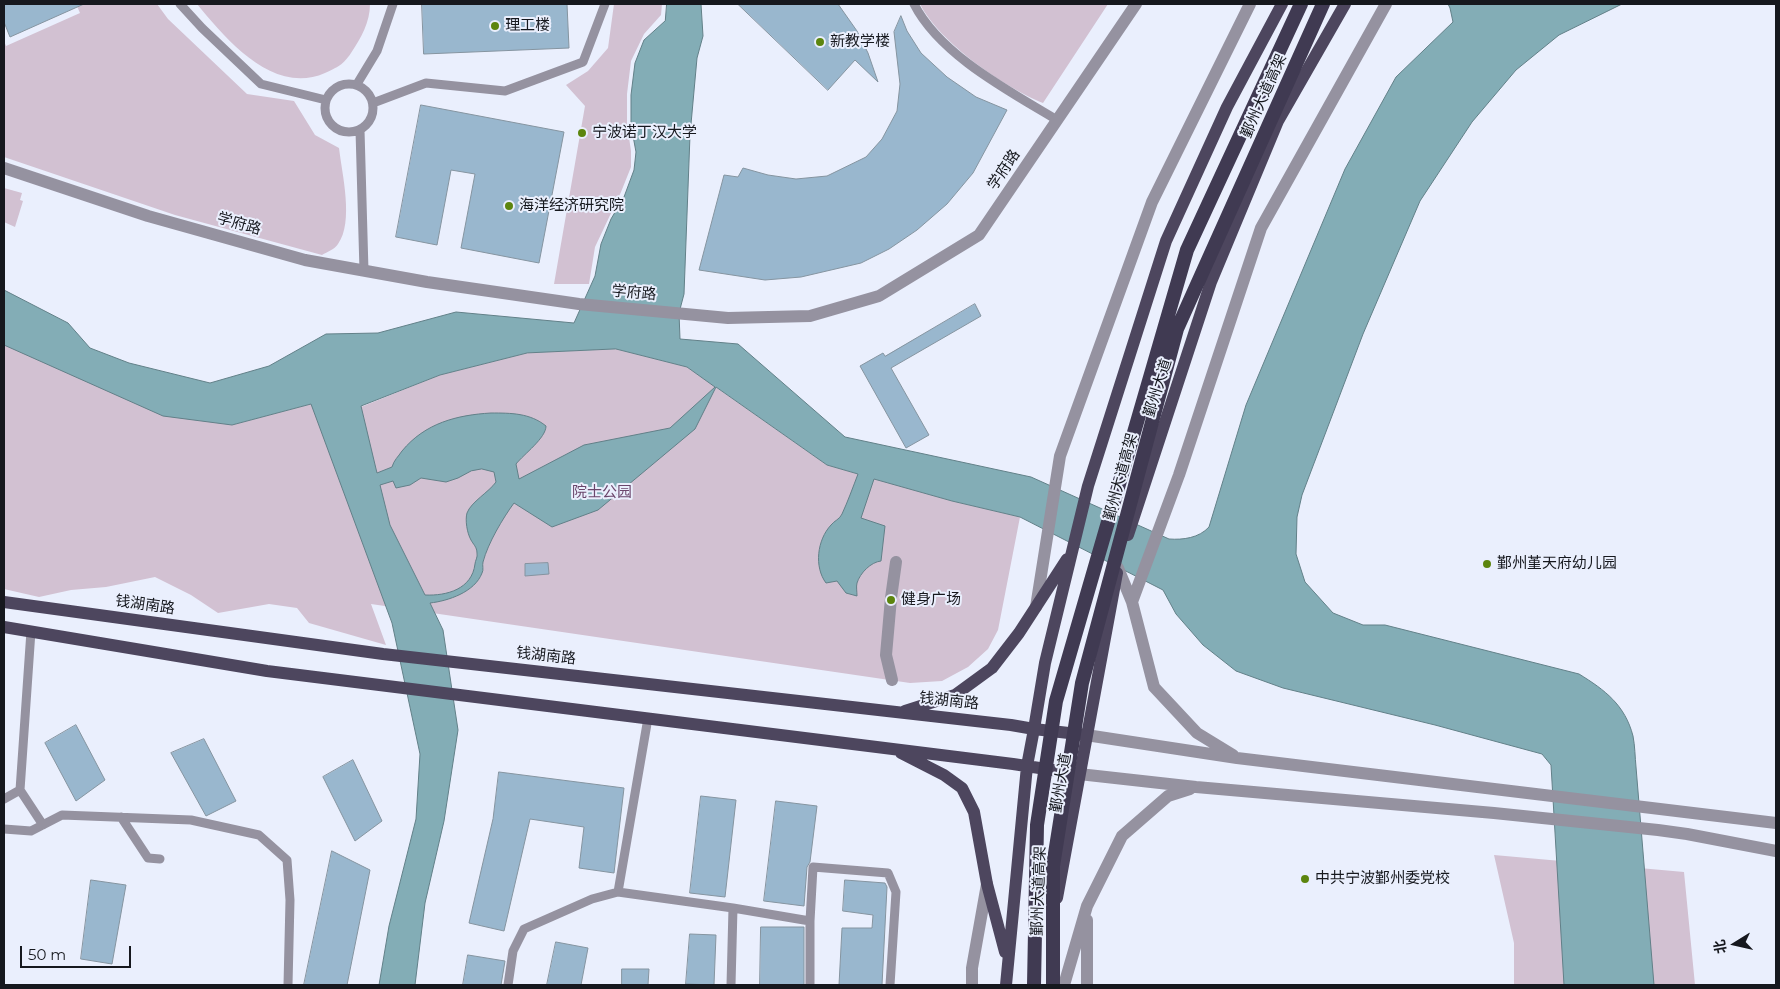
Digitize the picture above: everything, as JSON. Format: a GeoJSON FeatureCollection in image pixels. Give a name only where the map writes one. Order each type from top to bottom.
{"type":"FeatureCollection","features":[{"type":"Feature","properties":{"kind":"highway","name":"鄞州大道高架"},"geometry":{"type":"LineString","coordinates":[[1034,985],[1037,825],[1056,701],[1187,250],[1301,4]]}},
{"type":"Feature","properties":{"kind":"highway","name":"鄞州大道高架"},"geometry":{"type":"LineString","coordinates":[[1053,985],[1053,866],[1082,683],[1175,339],[1181,320],[1323,4]]}},
{"type":"Feature","properties":{"kind":"main road"},"geometry":{"type":"LineString","coordinates":[[1006,985],[1026,766],[1045,663],[1088,486],[1166,241],[1227,107],[1282,4]]}},
{"type":"Feature","properties":{"kind":"main road","name":"鄞州大道"},"geometry":{"type":"LineString","coordinates":[[1058,985],[1057,899],[1118,568],[1210,282],[1278,121],[1345,4]]}},
{"type":"Feature","properties":{"kind":"main road"},"geometry":{"type":"LineString","coordinates":[[902,712],[955,695],[992,668],[1019,633],[1072,551]]}},
{"type":"Feature","properties":{"kind":"main road","name":"钱湖南路"},"geometry":{"type":"LineString","coordinates":[[4,602],[383,654],[902,712],[1086,735]]}},
{"type":"Feature","properties":{"kind":"main road"},"geometry":{"type":"LineString","coordinates":[[4,627],[267,671],[892,748],[1079,774]]}},
{"type":"Feature","properties":{"kind":"main road"},"geometry":{"type":"LineString","coordinates":[[892,748],[944,775],[962,788],[974,812],[987,884],[1007,960]]}},
{"type":"Feature","properties":{"kind":"street","name":"学府路"},"geometry":{"type":"LineString","coordinates":[[4,168],[148,216],[305,260],[364,271],[579,304],[728,318],[810,316],[879,296],[979,235],[1136,4]]}},
{"type":"Feature","properties":{"kind":"street"},"geometry":{"type":"LineString","coordinates":[[1036,607],[1060,456],[1152,202],[1250,4]]}},
{"type":"Feature","properties":{"kind":"street"},"geometry":{"type":"LineString","coordinates":[[1132,602],[1179,475],[1261,228],[1386,4]]}},
{"type":"Feature","properties":{"kind":"street"},"geometry":{"type":"LineString","coordinates":[[892,680],[886,655],[896,562]]}},
{"type":"Feature","properties":{"kind":"street"},"geometry":{"type":"LineString","coordinates":[[1118,568],[1132,602],[1154,688],[1197,733],[1237,758]]}},
{"type":"Feature","properties":{"kind":"street"},"geometry":{"type":"LineString","coordinates":[[1086,735],[1237,758],[1776,823]]}},
{"type":"Feature","properties":{"kind":"street"},"geometry":{"type":"LineString","coordinates":[[1079,774],[1196,787],[1658,830],[1776,850]]}},
{"type":"Feature","properties":{"kind":"street"},"geometry":{"type":"LineString","coordinates":[[1064,985],[1087,906],[1122,836],[1168,796],[1196,787]]}},
{"type":"Feature","properties":{"kind":"street"},"geometry":{"type":"LineString","coordinates":[[972,985],[972,968],[987,884]]}},
{"type":"Feature","properties":{"kind":"street"},"geometry":{"type":"LineString","coordinates":[[1087,906],[1087,985]]}},
{"type":"Feature","properties":{"kind":"lane"},"geometry":{"type":"LineString","coordinates":[[180,4],[202,28],[261,84],[326,100]]}},
{"type":"Feature","properties":{"kind":"lane"},"geometry":{"type":"LineString","coordinates":[[357,84],[377,51],[393,4]]}},
{"type":"Feature","properties":{"kind":"lane"},"geometry":{"type":"LineString","coordinates":[[373,103],[426,83],[505,91],[583,62],[605,4]]}},
{"type":"Feature","properties":{"kind":"lane"},"geometry":{"type":"LineString","coordinates":[[914,4],[932,32],[946,46],[1014,94],[1057,120]]}},
{"type":"Feature","properties":{"kind":"lane"},"geometry":{"type":"LineString","coordinates":[[347,83],[357,84],[370,94],[373,103],[373,113],[369,123],[360,130],[349,132],[338,130],[329,122],[325,111],[326,100],[338,86],[347,83]]}},
{"type":"Feature","properties":{"kind":"lane"},"geometry":{"type":"LineString","coordinates":[[360,130],[364,271]]}},
{"type":"Feature","properties":{"kind":"lane"},"geometry":{"type":"LineString","coordinates":[[31,631],[20,790],[43,824]]}},
{"type":"Feature","properties":{"kind":"lane"},"geometry":{"type":"LineString","coordinates":[[618,892],[648,718]]}},
{"type":"Feature","properties":{"kind":"lane"},"geometry":{"type":"LineString","coordinates":[[4,799],[20,790]]}},
{"type":"Feature","properties":{"kind":"lane"},"geometry":{"type":"LineString","coordinates":[[4,829],[31,831],[62,815],[191,820],[259,835],[287,860],[290,900],[288,985]]}},
{"type":"Feature","properties":{"kind":"lane"},"geometry":{"type":"LineString","coordinates":[[121,817],[148,858],[160,859]]}},
{"type":"Feature","properties":{"kind":"lane"},"geometry":{"type":"LineString","coordinates":[[810,985],[810,921],[813,867],[888,873],[896,892],[890,985]]}},
{"type":"Feature","properties":{"kind":"lane"},"geometry":{"type":"LineString","coordinates":[[508,985],[513,951],[524,929],[592,899],[618,892],[810,921]]}},
{"type":"Feature","properties":{"kind":"lane"},"geometry":{"type":"LineString","coordinates":[[731,985],[733,908]]}},
{"type":"Feature","properties":{"kind":"green space"},"geometry":{"type":"Polygon","coordinates":[[[76,4],[157,4],[168,19],[247,94],[294,101],[315,135],[339,148],[346,211],[343,235],[337,246],[322,255],[175,215],[4,157],[4,41],[6,46],[80,13],[76,4]]]}},
{"type":"Feature","properties":{"kind":"green space"},"geometry":{"type":"Polygon","coordinates":[[[197,4],[370,4],[370,11],[364,30],[355,47],[343,63],[325,73],[306,78],[287,77],[269,71],[252,60],[222,33],[197,4]]]}},
{"type":"Feature","properties":{"kind":"green space"},"geometry":{"type":"Polygon","coordinates":[[[614,4],[662,4],[661,15],[644,34],[631,61],[627,94],[627,124],[631,167],[595,247],[589,284],[554,284],[585,106],[566,85],[588,71],[608,48],[614,4]]]}},
{"type":"Feature","properties":{"kind":"green space"},"geometry":{"type":"Polygon","coordinates":[[[920,4],[1108,4],[1043,103],[1010,87],[974,62],[942,33],[929,19],[920,4]]]}},
{"type":"Feature","properties":{"kind":"green space"},"geometry":{"type":"Polygon","coordinates":[[[4,188],[22,193],[20,200],[23,201],[15,227],[4,222],[4,188]]]}},
{"type":"Feature","properties":{"kind":"green space","name":"院士公园"},"geometry":{"type":"Polygon","coordinates":[[[4,341],[232,425],[311,404],[361,407],[440,375],[527,353],[616,349],[687,367],[827,465],[952,501],[1020,517],[998,630],[988,649],[968,667],[942,681],[910,683],[371,604],[386,645],[309,623],[297,608],[269,604],[218,613],[191,595],[155,577],[106,587],[71,590],[39,597],[4,589],[4,341]]]}},
{"type":"Feature","properties":{"kind":"green space"},"geometry":{"type":"Polygon","coordinates":[[[1494,855],[1684,872],[1695,985],[1514,985],[1514,943],[1494,855]]]}},
{"type":"Feature","properties":{"kind":"water"},"geometry":{"type":"Polygon","coordinates":[[[667,4],[701,4],[703,36],[697,58],[690,135],[684,294],[679,313],[680,339],[738,344],[845,437],[1031,477],[1169,539],[1185,539],[1200,534],[1209,527],[1246,405],[1345,169],[1396,77],[1453,22],[1448,4],[1622,4],[1559,35],[1516,70],[1472,122],[1420,201],[1363,334],[1302,495],[1297,517],[1296,554],[1305,582],[1333,613],[1363,625],[1385,625],[1579,674],[1613,699],[1625,715],[1633,736],[1654,985],[1564,985],[1551,765],[1542,754],[1435,725],[1283,688],[1236,671],[1203,645],[1176,614],[1163,590],[1020,517],[952,501],[874,479],[861,518],[885,526],[881,561],[866,569],[858,579],[857,596],[846,593],[837,581],[826,583],[820,569],[819,554],[826,531],[841,516],[858,474],[827,465],[716,387],[695,429],[598,510],[552,527],[514,503],[488,547],[483,562],[483,572],[478,580],[467,590],[453,598],[430,603],[443,630],[458,730],[444,821],[425,903],[415,985],[379,985],[389,926],[416,819],[420,754],[392,623],[311,404],[232,425],[163,416],[4,345],[4,290],[68,323],[90,348],[129,363],[210,383],[269,366],[326,334],[378,333],[456,312],[574,323],[595,276],[601,244],[611,219],[624,197],[634,170],[636,152],[631,125],[631,95],[635,63],[644,40],[665,21],[667,4]],[[616,349],[527,353],[440,375],[361,406],[377,473],[392,467],[411,441],[431,427],[466,416],[506,413],[527,416],[546,426],[539,441],[516,464],[519,479],[584,445],[670,428],[715,387],[687,367],[616,349]],[[482,469],[471,471],[446,482],[421,478],[410,485],[396,488],[393,481],[380,485],[390,525],[425,595],[442,594],[457,589],[469,580],[473,573],[477,554],[467,530],[467,513],[472,505],[496,482],[494,472],[482,469]]]}},
{"type":"Feature","properties":{"kind":"building"},"geometry":{"type":"Polygon","coordinates":[[[4,4],[84,4],[10,37],[4,22],[4,4]]]}},
{"type":"Feature","properties":{"kind":"building","name":"理工楼"},"geometry":{"type":"Polygon","coordinates":[[[422,4],[567,4],[569,48],[424,54],[422,4]]]}},
{"type":"Feature","properties":{"kind":"building","name":"新教学楼"},"geometry":{"type":"Polygon","coordinates":[[[738,4],[838,4],[857,31],[868,53],[878,82],[855,60],[828,90],[738,4]]]}},
{"type":"Feature","properties":{"kind":"building"},"geometry":{"type":"Polygon","coordinates":[[[901,16],[907,31],[921,53],[947,77],[976,97],[1007,110],[973,173],[947,204],[917,230],[889,249],[861,263],[801,277],[765,280],[699,270],[724,175],[738,177],[743,168],[768,175],[796,179],[827,176],[866,157],[882,139],[897,111],[900,84],[894,32],[901,16]]]}},
{"type":"Feature","properties":{"kind":"building","name":"海洋经济研究院"},"geometry":{"type":"Polygon","coordinates":[[[421,105],[564,132],[539,263],[461,248],[475,174],[451,170],[437,245],[396,237],[421,105]]]}},
{"type":"Feature","properties":{"kind":"building"},"geometry":{"type":"Polygon","coordinates":[[[975,304],[981,316],[891,368],[929,435],[906,448],[860,366],[883,353],[885,356],[975,304]]]}},
{"type":"Feature","properties":{"kind":"building"},"geometry":{"type":"Polygon","coordinates":[[[548,563],[549,574],[525,576],[525,564],[548,563]]]}},
{"type":"Feature","properties":{"kind":"building"},"geometry":{"type":"Polygon","coordinates":[[[76,725],[105,780],[76,801],[45,743],[76,725]]]}},
{"type":"Feature","properties":{"kind":"building"},"geometry":{"type":"Polygon","coordinates":[[[204,739],[236,801],[206,816],[171,753],[204,739]]]}},
{"type":"Feature","properties":{"kind":"building"},"geometry":{"type":"Polygon","coordinates":[[[353,760],[382,821],[355,841],[323,777],[353,760]]]}},
{"type":"Feature","properties":{"kind":"building"},"geometry":{"type":"Polygon","coordinates":[[[499,772],[624,788],[614,873],[579,868],[584,827],[530,819],[504,931],[469,923],[493,819],[499,772]]]}},
{"type":"Feature","properties":{"kind":"building"},"geometry":{"type":"Polygon","coordinates":[[[701,796],[736,800],[725,897],[690,893],[701,796]]]}},
{"type":"Feature","properties":{"kind":"building"},"geometry":{"type":"Polygon","coordinates":[[[776,801],[817,806],[810,862],[807,867],[804,906],[764,901],[776,801]]]}},
{"type":"Feature","properties":{"kind":"building"},"geometry":{"type":"Polygon","coordinates":[[[332,851],[370,870],[347,985],[304,985],[332,851]]]}},
{"type":"Feature","properties":{"kind":"building"},"geometry":{"type":"Polygon","coordinates":[[[91,880],[126,885],[112,964],[81,959],[91,880]]]}},
{"type":"Feature","properties":{"kind":"building"},"geometry":{"type":"Polygon","coordinates":[[[845,880],[885,883],[887,887],[882,985],[839,985],[842,928],[872,928],[873,915],[843,911],[845,880]]]}},
{"type":"Feature","properties":{"kind":"building"},"geometry":{"type":"Polygon","coordinates":[[[761,927],[804,927],[804,985],[760,985],[761,927]]]}},
{"type":"Feature","properties":{"kind":"building"},"geometry":{"type":"Polygon","coordinates":[[[690,934],[716,935],[714,985],[686,984],[690,934]]]}},
{"type":"Feature","properties":{"kind":"building"},"geometry":{"type":"Polygon","coordinates":[[[556,942],[588,948],[581,985],[547,985],[556,942]]]}},
{"type":"Feature","properties":{"kind":"building"},"geometry":{"type":"Polygon","coordinates":[[[468,955],[505,961],[501,985],[463,985],[468,955]]]}},
{"type":"Feature","properties":{"kind":"building"},"geometry":{"type":"Polygon","coordinates":[[[622,969],[649,969],[648,985],[622,985],[622,969]]]}},
{"type":"Feature","properties":{"kind":"place","name":"理工楼"},"geometry":{"type":"Point","coordinates":[495,26]}},
{"type":"Feature","properties":{"kind":"place","name":"新教学楼"},"geometry":{"type":"Point","coordinates":[820,42]}},
{"type":"Feature","properties":{"kind":"place","name":"宁波诺丁汉大学"},"geometry":{"type":"Point","coordinates":[582,133]}},
{"type":"Feature","properties":{"kind":"place","name":"海洋经济研究院"},"geometry":{"type":"Point","coordinates":[509,206]}},
{"type":"Feature","properties":{"kind":"place","name":"鄞州堇天府幼儿园"},"geometry":{"type":"Point","coordinates":[1487,564]}},
{"type":"Feature","properties":{"kind":"place","name":"健身广场"},"geometry":{"type":"Point","coordinates":[891,600]}},
{"type":"Feature","properties":{"kind":"place","name":"中共宁波鄞州委党校"},"geometry":{"type":"Point","coordinates":[1305,879]}}]}
